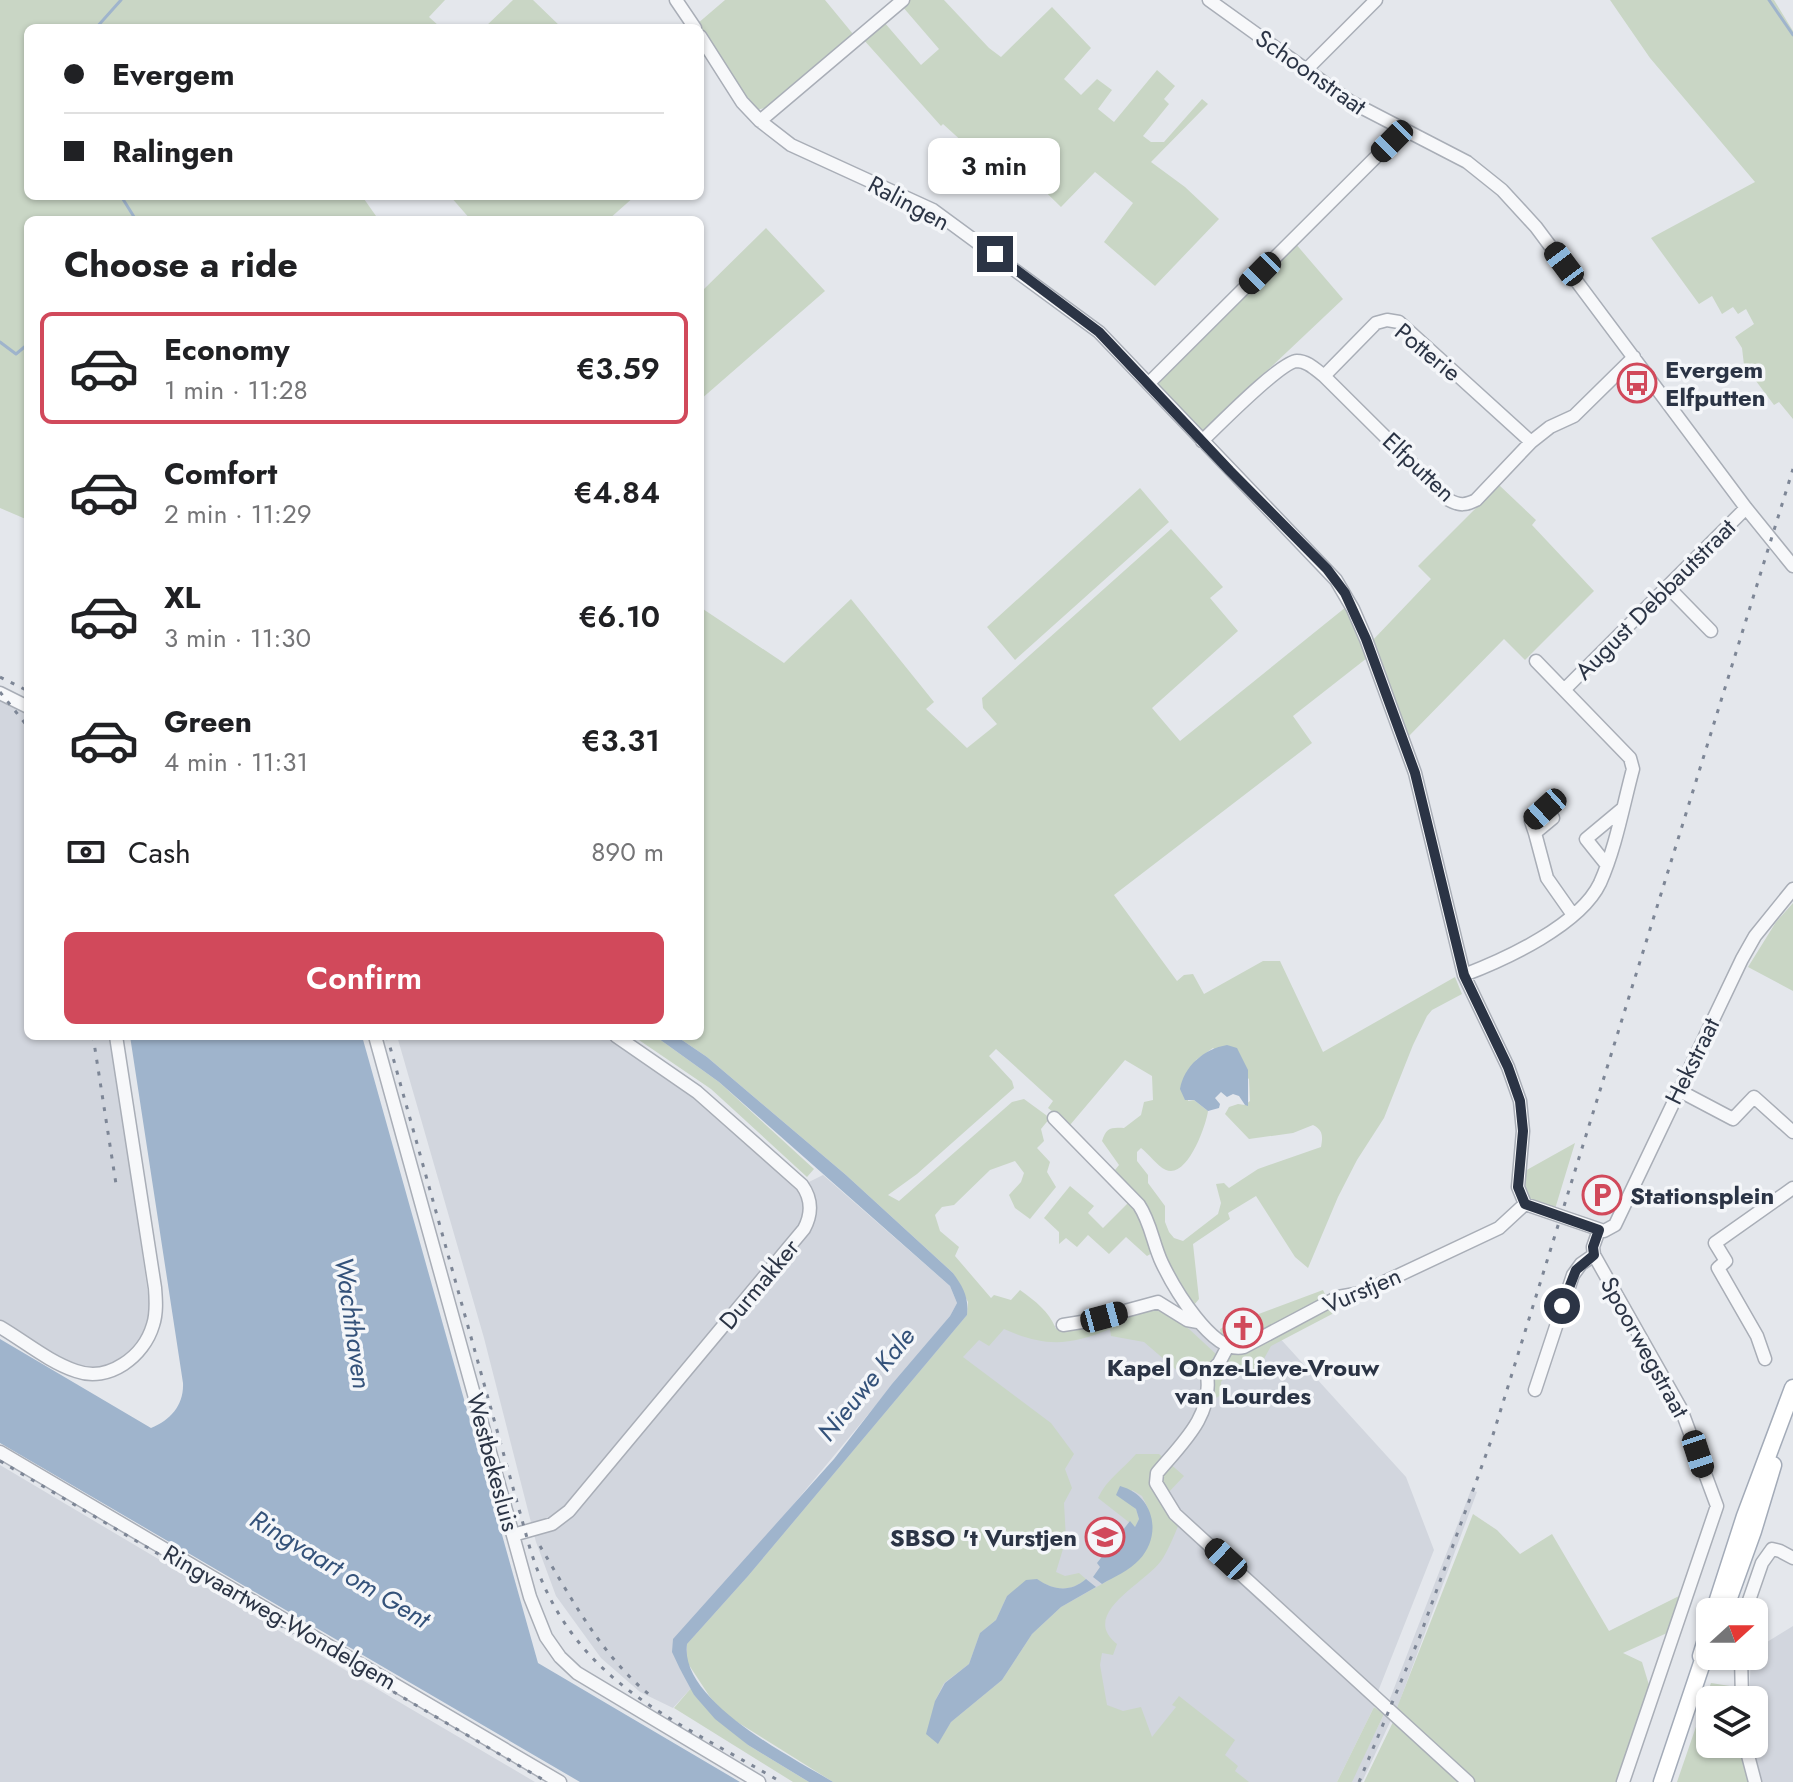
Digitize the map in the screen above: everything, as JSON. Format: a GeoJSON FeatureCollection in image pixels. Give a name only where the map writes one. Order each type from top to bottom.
{"type":"FeatureCollection","features":[{"type":"Feature","properties":{"kind":"main road"},"geometry":{"type":"LineString","coordinates":[[1719,1598],[1791,1393]]}},
{"type":"Feature","properties":{"kind":"main road"},"geometry":{"type":"LineString","coordinates":[[1728,1598],[1768,1485],[1791,1393]]}},
{"type":"Feature","properties":{"kind":"main road"},"geometry":{"type":"LineString","coordinates":[[1662,1782],[1700,1670]]}},
{"type":"Feature","properties":{"kind":"street"},"geometry":{"type":"LineString","coordinates":[[676,0],[692,24]]}},
{"type":"Feature","properties":{"kind":"street"},"geometry":{"type":"LineString","coordinates":[[760,121],[903,0]]}},
{"type":"Feature","properties":{"kind":"street","name":"Schoonstraat"},"geometry":{"type":"LineString","coordinates":[[1209,0],[1351,102],[1450,151],[1502,190],[1536,227],[1746,508],[1793,566]]}},
{"type":"Feature","properties":{"kind":"street"},"geometry":{"type":"LineString","coordinates":[[1306,70],[1376,0]]}},
{"type":"Feature","properties":{"kind":"street","name":"Ralingen"},"geometry":{"type":"LineString","coordinates":[[704,42],[742,102],[760,121],[800,151],[933,210],[1099,332],[1327,569],[1353,609],[1415,773],[1464,975],[1508,1067],[1520,1101],[1523,1131],[1518,1187],[1525,1204]]}},
{"type":"Feature","properties":{"kind":"street"},"geometry":{"type":"LineString","coordinates":[[1149,383],[1392,141],[1400,128]]}},
{"type":"Feature","properties":{"kind":"street","name":"Potterie"},"geometry":{"type":"LineString","coordinates":[[1324,376],[1376,323],[1387,320],[1399,322],[1531,442]]}},
{"type":"Feature","properties":{"kind":"street","name":"Elfputten"},"geometry":{"type":"LineString","coordinates":[[1202,441],[1279,369],[1298,361],[1308,363],[1449,500],[1457,505],[1466,505],[1476,500],[1531,442],[1550,427],[1574,416],[1634,357]]}},
{"type":"Feature","properties":{"kind":"street","name":"August Debbautstraat"},"geometry":{"type":"LineString","coordinates":[[1564,690],[1746,508]]}},
{"type":"Feature","properties":{"kind":"street"},"geometry":{"type":"LineString","coordinates":[[1669,588],[1711,631]]}},
{"type":"Feature","properties":{"kind":"street"},"geometry":{"type":"LineString","coordinates":[[1464,975],[1520,951],[1588,903],[1606,864],[1633,769],[1630,758],[1536,661]]}},
{"type":"Feature","properties":{"kind":"street"},"geometry":{"type":"LineString","coordinates":[[0,693],[24,705]]}},
{"type":"Feature","properties":{"kind":"street"},"geometry":{"type":"LineString","coordinates":[[1606,864],[1586,839],[1622,809]]}},
{"type":"Feature","properties":{"kind":"street"},"geometry":{"type":"LineString","coordinates":[[1535,833],[1547,878],[1573,915]]}},
{"type":"Feature","properties":{"kind":"street","name":"Hekstraat"},"geometry":{"type":"LineString","coordinates":[[1599,1230],[1608,1231],[1615,1225],[1742,959],[1755,936],[1793,889]]}},
{"type":"Feature","properties":{"kind":"street"},"geometry":{"type":"LineString","coordinates":[[1,1327],[77,1372],[99,1374],[133,1358],[153,1328],[156,1317],[155,1288],[117,1040]]}},
{"type":"Feature","properties":{"kind":"street","name":"Westbekesluis"},"geometry":{"type":"LineString","coordinates":[[376,1040],[513,1535],[535,1612],[546,1637],[560,1657],[602,1690],[759,1782]]}},
{"type":"Feature","properties":{"kind":"street","name":"Durmakker"},"geometry":{"type":"LineString","coordinates":[[513,1535],[552,1524],[569,1511],[809,1220],[809,1200],[802,1185],[697,1092],[622,1040]]}},
{"type":"Feature","properties":{"kind":"street"},"geometry":{"type":"LineString","coordinates":[[1678,1090],[1733,1119],[1754,1097],[1793,1132]]}},
{"type":"Feature","properties":{"kind":"street"},"geometry":{"type":"LineString","coordinates":[[1054,1118],[1139,1205],[1148,1221],[1161,1262],[1198,1322],[1228,1346],[1219,1363],[1207,1375],[1209,1388],[1200,1422],[1157,1473],[1156,1483],[1175,1514],[1468,1782]]}},
{"type":"Feature","properties":{"kind":"street"},"geometry":{"type":"LineString","coordinates":[[1765,1359],[1757,1336],[1718,1268],[1726,1261],[1715,1243],[1793,1188]]}},
{"type":"Feature","properties":{"kind":"street"},"geometry":{"type":"LineString","coordinates":[[1525,1204],[1599,1230]]}},
{"type":"Feature","properties":{"kind":"street","name":"Vurstjen"},"geometry":{"type":"LineString","coordinates":[[1228,1346],[1244,1347],[1338,1297],[1361,1293],[1499,1228],[1525,1204]]}},
{"type":"Feature","properties":{"kind":"street","name":"Spoorwegstraat"},"geometry":{"type":"LineString","coordinates":[[1599,1230],[1593,1247],[1594,1255],[1681,1409],[1717,1506],[1623,1782]]}},
{"type":"Feature","properties":{"kind":"street"},"geometry":{"type":"LineString","coordinates":[[1535,1390],[1573,1275],[1581,1264],[1594,1255]]}},
{"type":"Feature","properties":{"kind":"street"},"geometry":{"type":"LineString","coordinates":[[1063,1325],[1158,1302],[1187,1320],[1198,1322]]}},
{"type":"Feature","properties":{"kind":"street","name":"Ringvaartweg-Wondelgem"},"geometry":{"type":"LineString","coordinates":[[0,1452],[560,1782]]}},
{"type":"Feature","properties":{"kind":"street"},"geometry":{"type":"LineString","coordinates":[[1750,1598],[1762,1563],[1772,1549],[1793,1558]]}},
{"type":"Feature","properties":{"kind":"street"},"geometry":{"type":"LineString","coordinates":[[1749,1758],[1755,1782]]}},
{"type":"Feature","properties":{"kind":"shaded area"},"geometry":{"type":"Polygon","coordinates":[[[0,699],[24,711],[24,1040],[112,1040],[151,1315],[140,1344],[125,1359],[101,1370],[70,1367],[0,1323],[0,699]]]}},
{"type":"Feature","properties":{"kind":"shaded area"},"geometry":{"type":"Polygon","coordinates":[[[398,1040],[613,1040],[693,1095],[797,1188],[823,1175],[950,1286],[957,1303],[950,1316],[788,1511],[680,1669],[692,1687],[673,1708],[640,1692],[601,1658],[556,1596],[536,1542],[484,1338],[398,1040]]]}},
{"type":"Feature","properties":{"kind":"shaded area","name":"SBSO 't Vurstjen"},"geometry":{"type":"Polygon","coordinates":[[[1158,1305],[1218,1342],[1276,1334],[1406,1477],[1434,1550],[1374,1707],[1337,1782],[833,1782],[687,1644],[967,1315],[1064,1327],[1158,1305]]]}},
{"type":"Feature","properties":{"kind":"shaded area"},"geometry":{"type":"Polygon","coordinates":[[[0,1465],[389,1696],[535,1782],[0,1782],[0,1465]]]}},
{"type":"Feature","properties":{"kind":"shaded area"},"geometry":{"type":"Polygon","coordinates":[[[1471,1490],[1477,1492],[1399,1703],[1362,1782],[1351,1782],[1384,1714],[1471,1490]]]}},
{"type":"Feature","properties":{"kind":"shaded area"},"geometry":{"type":"Polygon","coordinates":[[[1793,1626],[1793,1782],[1762,1782],[1755,1758],[1768,1758],[1768,1686],[1750,1686],[1750,1670],[1768,1670],[1768,1641],[1793,1626]]]}},
{"type":"Feature","properties":{"kind":"green space"},"geometry":{"type":"Polygon","coordinates":[[[0,0],[445,0],[429,17],[437,24],[24,24],[24,200],[365,200],[376,216],[24,216],[24,518],[0,508],[0,0]]]}},
{"type":"Feature","properties":{"kind":"green space"},"geometry":{"type":"Polygon","coordinates":[[[513,0],[533,0],[558,24],[488,24],[513,0]]]}},
{"type":"Feature","properties":{"kind":"green space"},"geometry":{"type":"Polygon","coordinates":[[[725,0],[825,0],[853,34],[765,108],[755,110],[738,90],[704,35],[704,24],[697,24],[725,0]]]}},
{"type":"Feature","properties":{"kind":"green space"},"geometry":{"type":"Polygon","coordinates":[[[910,0],[944,0],[1001,57],[1052,7],[1091,48],[1064,79],[1081,95],[1097,79],[1112,90],[1098,109],[1114,122],[1157,70],[1175,86],[1164,99],[1169,104],[1143,136],[1151,142],[1164,142],[1202,99],[1208,104],[1151,162],[1185,187],[1219,219],[1155,286],[1104,242],[1133,203],[1095,172],[1061,207],[1014,161],[999,175],[943,124],[941,126],[863,39],[884,22],[921,65],[939,49],[902,6],[910,0]]]}},
{"type":"Feature","properties":{"kind":"green space"},"geometry":{"type":"Polygon","coordinates":[[[1610,0],[1774,0],[1793,31],[1793,419],[1779,402],[1774,405],[1744,365],[1742,348],[1735,337],[1754,324],[1746,309],[1738,314],[1733,307],[1722,314],[1712,296],[1699,304],[1651,238],[1755,182],[1650,58],[1610,0]]]}},
{"type":"Feature","properties":{"kind":"green space"},"geometry":{"type":"Polygon","coordinates":[[[454,200],[630,200],[612,216],[468,216],[454,200]]]}},
{"type":"Feature","properties":{"kind":"green space"},"geometry":{"type":"Polygon","coordinates":[[[766,228],[825,291],[704,397],[704,289],[766,228]]]}},
{"type":"Feature","properties":{"kind":"green space"},"geometry":{"type":"Polygon","coordinates":[[[1295,243],[1343,299],[1201,433],[1158,384],[1295,243]]]}},
{"type":"Feature","properties":{"kind":"green space"},"geometry":{"type":"Polygon","coordinates":[[[1499,485],[1536,520],[1532,525],[1594,591],[1525,660],[1504,639],[1408,737],[1372,641],[1431,579],[1418,566],[1499,485]]]}},
{"type":"Feature","properties":{"kind":"green space"},"geometry":{"type":"Polygon","coordinates":[[[1140,488],[1169,522],[1015,660],[987,627],[1140,488]]]}},
{"type":"Feature","properties":{"kind":"green space"},"geometry":{"type":"Polygon","coordinates":[[[1171,529],[1223,587],[1210,598],[1238,631],[1152,708],[1180,741],[1346,607],[1367,658],[1293,716],[1312,743],[1114,895],[1177,981],[1184,975],[1193,974],[1204,994],[1263,961],[1280,961],[1323,1052],[1455,977],[1462,994],[1432,1010],[1427,1016],[1384,1118],[1338,1197],[1308,1268],[1295,1257],[1256,1196],[1228,1213],[1230,1219],[1193,1244],[1199,1299],[1194,1305],[1170,1266],[1140,1198],[1115,1170],[1119,1165],[1102,1141],[1107,1131],[1124,1128],[1141,1115],[1144,1102],[1153,1100],[1152,1076],[1125,1060],[1070,1125],[1048,1108],[1053,1101],[996,1049],[989,1056],[1012,1081],[1014,1088],[917,1174],[888,1195],[899,1201],[1012,1102],[1024,1099],[1050,1118],[1041,1129],[1044,1141],[1037,1148],[1050,1162],[1047,1172],[1056,1187],[1030,1219],[1015,1208],[1009,1195],[1021,1182],[1024,1173],[1015,1161],[990,1170],[954,1205],[942,1207],[935,1215],[940,1231],[959,1247],[955,1256],[991,1298],[994,1295],[1011,1300],[1020,1290],[1045,1311],[1056,1329],[1091,1324],[1155,1307],[1175,1316],[1216,1354],[1224,1357],[1220,1329],[1323,1290],[1334,1313],[1271,1346],[1260,1366],[1236,1378],[1226,1376],[1221,1382],[1221,1395],[1207,1401],[1192,1399],[1216,1370],[1194,1362],[1180,1373],[1144,1342],[1111,1336],[1110,1329],[1082,1339],[1057,1342],[1032,1339],[1004,1329],[989,1346],[979,1340],[963,1357],[1051,1423],[1074,1454],[1065,1469],[1072,1488],[1064,1503],[1066,1539],[1056,1572],[1065,1576],[1079,1573],[1086,1579],[1074,1586],[1061,1588],[1036,1579],[1007,1596],[996,1620],[980,1633],[969,1664],[944,1683],[935,1701],[938,1743],[951,1722],[1002,1680],[1032,1634],[1061,1607],[1109,1580],[1148,1508],[1142,1496],[1132,1490],[1131,1504],[1139,1519],[1135,1527],[1098,1498],[1110,1480],[1136,1454],[1159,1454],[1184,1476],[1168,1493],[1183,1515],[1161,1561],[1109,1611],[1105,1622],[1107,1633],[1117,1644],[1113,1655],[1102,1653],[1100,1665],[1107,1705],[1123,1711],[1141,1707],[1152,1737],[1176,1707],[1172,1705],[1179,1696],[1235,1740],[1225,1755],[1238,1766],[1235,1771],[1249,1782],[833,1782],[726,1715],[687,1662],[687,1644],[967,1315],[968,1302],[953,1273],[846,1175],[707,1057],[682,1040],[704,1040],[704,610],[784,663],[851,599],[934,702],[926,709],[967,748],[997,724],[983,708],[982,698],[1171,529]],[[1213,1048],[1196,1060],[1188,1101],[1194,1100],[1208,1111],[1204,1128],[1188,1159],[1174,1171],[1166,1170],[1141,1148],[1137,1152],[1137,1161],[1148,1175],[1148,1183],[1165,1206],[1165,1222],[1174,1238],[1183,1241],[1218,1214],[1221,1203],[1216,1184],[1224,1183],[1229,1188],[1258,1169],[1321,1147],[1322,1134],[1313,1125],[1293,1133],[1249,1139],[1225,1114],[1229,1107],[1245,1105],[1250,1101],[1249,1079],[1213,1048]]]}},
{"type":"Feature","properties":{"kind":"green space"},"geometry":{"type":"Polygon","coordinates":[[[1793,903],[1793,991],[1748,967],[1776,922],[1793,903]]]}},
{"type":"Feature","properties":{"kind":"green space"},"geometry":{"type":"Polygon","coordinates":[[[639,1040],[661,1040],[719,1082],[814,1169],[807,1177],[711,1089],[639,1040]]]}},
{"type":"Feature","properties":{"kind":"green space"},"geometry":{"type":"Polygon","coordinates":[[[1575,1143],[1555,1209],[1539,1204],[1523,1193],[1523,1172],[1575,1143]]]}},
{"type":"Feature","properties":{"kind":"green space"},"geometry":{"type":"Polygon","coordinates":[[[1070,1186],[1094,1206],[1088,1213],[1103,1228],[1131,1200],[1154,1252],[1147,1256],[1126,1237],[1109,1254],[1088,1235],[1077,1247],[1066,1238],[1059,1244],[1059,1232],[1044,1218],[1070,1186]]]}},
{"type":"Feature","properties":{"kind":"green space"},"geometry":{"type":"Polygon","coordinates":[[[1473,1514],[1497,1530],[1520,1554],[1552,1534],[1609,1631],[1679,1596],[1667,1633],[1623,1653],[1642,1662],[1649,1685],[1617,1782],[1475,1782],[1396,1710],[1473,1514]]]}},
{"type":"Feature","properties":{"kind":"green space"},"geometry":{"type":"Polygon","coordinates":[[[692,1687],[694,1695],[748,1745],[809,1782],[793,1782],[674,1708],[692,1687]]]}},
{"type":"Feature","properties":{"kind":"green space"},"geometry":{"type":"Polygon","coordinates":[[[1374,1707],[1384,1714],[1352,1782],[1337,1782],[1374,1707]]]}},
{"type":"Feature","properties":{"kind":"green space"},"geometry":{"type":"Polygon","coordinates":[[[1393,1722],[1461,1782],[1364,1782],[1393,1722]]]}},
{"type":"Feature","properties":{"kind":"green space"},"geometry":{"type":"Polygon","coordinates":[[[1696,1727],[1696,1758],[1744,1758],[1750,1782],[1677,1782],[1696,1727]]]}},
{"type":"Feature","properties":{"kind":"water"},"geometry":{"type":"Polygon","coordinates":[[[131,1040],[363,1040],[538,1663],[740,1782],[580,1782],[0,1443],[0,1339],[151,1428],[165,1421],[179,1405],[183,1383],[131,1040]]]}},
{"type":"Feature","properties":{"kind":"water"},"geometry":{"type":"Polygon","coordinates":[[[661,1040],[682,1040],[707,1057],[846,1175],[953,1273],[966,1297],[967,1315],[687,1644],[689,1665],[701,1686],[719,1706],[767,1742],[833,1782],[809,1782],[748,1745],[715,1719],[694,1695],[680,1669],[672,1652],[673,1639],[834,1459],[950,1316],[957,1303],[950,1286],[719,1082],[661,1040]]]}},
{"type":"Feature","properties":{"kind":"water"},"geometry":{"type":"Polygon","coordinates":[[[1227,1045],[1237,1048],[1248,1070],[1248,1106],[1239,1096],[1233,1094],[1227,1097],[1221,1092],[1215,1098],[1220,1104],[1219,1108],[1208,1111],[1194,1100],[1185,1100],[1180,1089],[1191,1066],[1211,1050],[1227,1045]]]}},
{"type":"Feature","properties":{"kind":"water"},"geometry":{"type":"Polygon","coordinates":[[[1120,1486],[1141,1498],[1147,1507],[1151,1517],[1151,1539],[1135,1564],[1102,1584],[1093,1577],[1100,1567],[1097,1563],[1130,1521],[1135,1527],[1139,1519],[1136,1509],[1116,1495],[1120,1486]]]}},
{"type":"Feature","properties":{"kind":"water"},"geometry":{"type":"Polygon","coordinates":[[[1037,1579],[1049,1586],[1068,1588],[1086,1579],[1096,1587],[1061,1607],[1032,1634],[1002,1680],[951,1722],[938,1744],[926,1734],[935,1701],[945,1683],[969,1664],[980,1633],[996,1620],[1007,1596],[1026,1580],[1037,1579]]]}},
{"type":"Feature","properties":{"kind":"waterway"},"geometry":{"type":"LineString","coordinates":[[100,24],[121,0]]}},
{"type":"Feature","properties":{"kind":"waterway"},"geometry":{"type":"LineString","coordinates":[[1769,0],[1793,35]]}},
{"type":"Feature","properties":{"kind":"waterway"},"geometry":{"type":"LineString","coordinates":[[124,200],[134,216]]}},
{"type":"Feature","properties":{"kind":"waterway"},"geometry":{"type":"LineString","coordinates":[[0,342],[16,354],[24,347]]}},
{"type":"Feature","properties":{"kind":"railway"},"geometry":{"type":"LineString","coordinates":[[1359,1782],[1420,1636],[1492,1438],[1793,469]]}},
{"type":"Feature","properties":{"kind":"railway"},"geometry":{"type":"LineString","coordinates":[[0,677],[24,689]]}},
{"type":"Feature","properties":{"kind":"railway"},"geometry":{"type":"LineString","coordinates":[[0,692],[24,722]]}},
{"type":"Feature","properties":{"kind":"railway"},"geometry":{"type":"LineString","coordinates":[[94,1040],[116,1184]]}},
{"type":"Feature","properties":{"kind":"railway"},"geometry":{"type":"LineString","coordinates":[[388,1040],[529,1545],[547,1592],[570,1630],[597,1662],[628,1690],[663,1714],[781,1782]]}},
{"type":"Feature","properties":{"kind":"railway"},"geometry":{"type":"LineString","coordinates":[[0,1461],[547,1782]]}},
{"type":"Feature","properties":{"kind":"railway"},"geometry":{"type":"LineString","coordinates":[[540,1546],[603,1646],[651,1696]]}},
{"type":"Feature","properties":{"kind":"place","name":"Evergem Elfputten"},"geometry":{"type":"Point","coordinates":[1637,383]}},
{"type":"Feature","properties":{"kind":"place","name":"Stationsplein"},"geometry":{"type":"Point","coordinates":[1602,1195]}},
{"type":"Feature","properties":{"kind":"place","name":"Kapel Onze-Lieve-Vrouw van Lourdes"},"geometry":{"type":"Point","coordinates":[1243,1328]}},
{"type":"Feature","properties":{"kind":"place","name":"SBSO 't Vurstjen"},"geometry":{"type":"Point","coordinates":[1105,1537]}},
{"type":"Feature","properties":{"kind":"route"},"geometry":{"type":"LineString","coordinates":[[995,254],[1099,332],[1327,569],[1345,593],[1366,639],[1415,773],[1464,975],[1516,1086],[1523,1131],[1519,1194],[1525,1204],[1533,1208],[1599,1230],[1593,1247],[1594,1255],[1576,1270],[1562,1306]]}},
{"type":"Feature","properties":{"kind":"water label","name":"Wachthaven"},"geometry":{"type":"Point","coordinates":[353,1323]}},
{"type":"Feature","properties":{"kind":"water label","name":"Nieuwe Kale"},"geometry":{"type":"Point","coordinates":[866,1384]}},
{"type":"Feature","properties":{"kind":"water label","name":"Ringvaart om Gent"},"geometry":{"type":"Point","coordinates":[340,1569]}}]}
